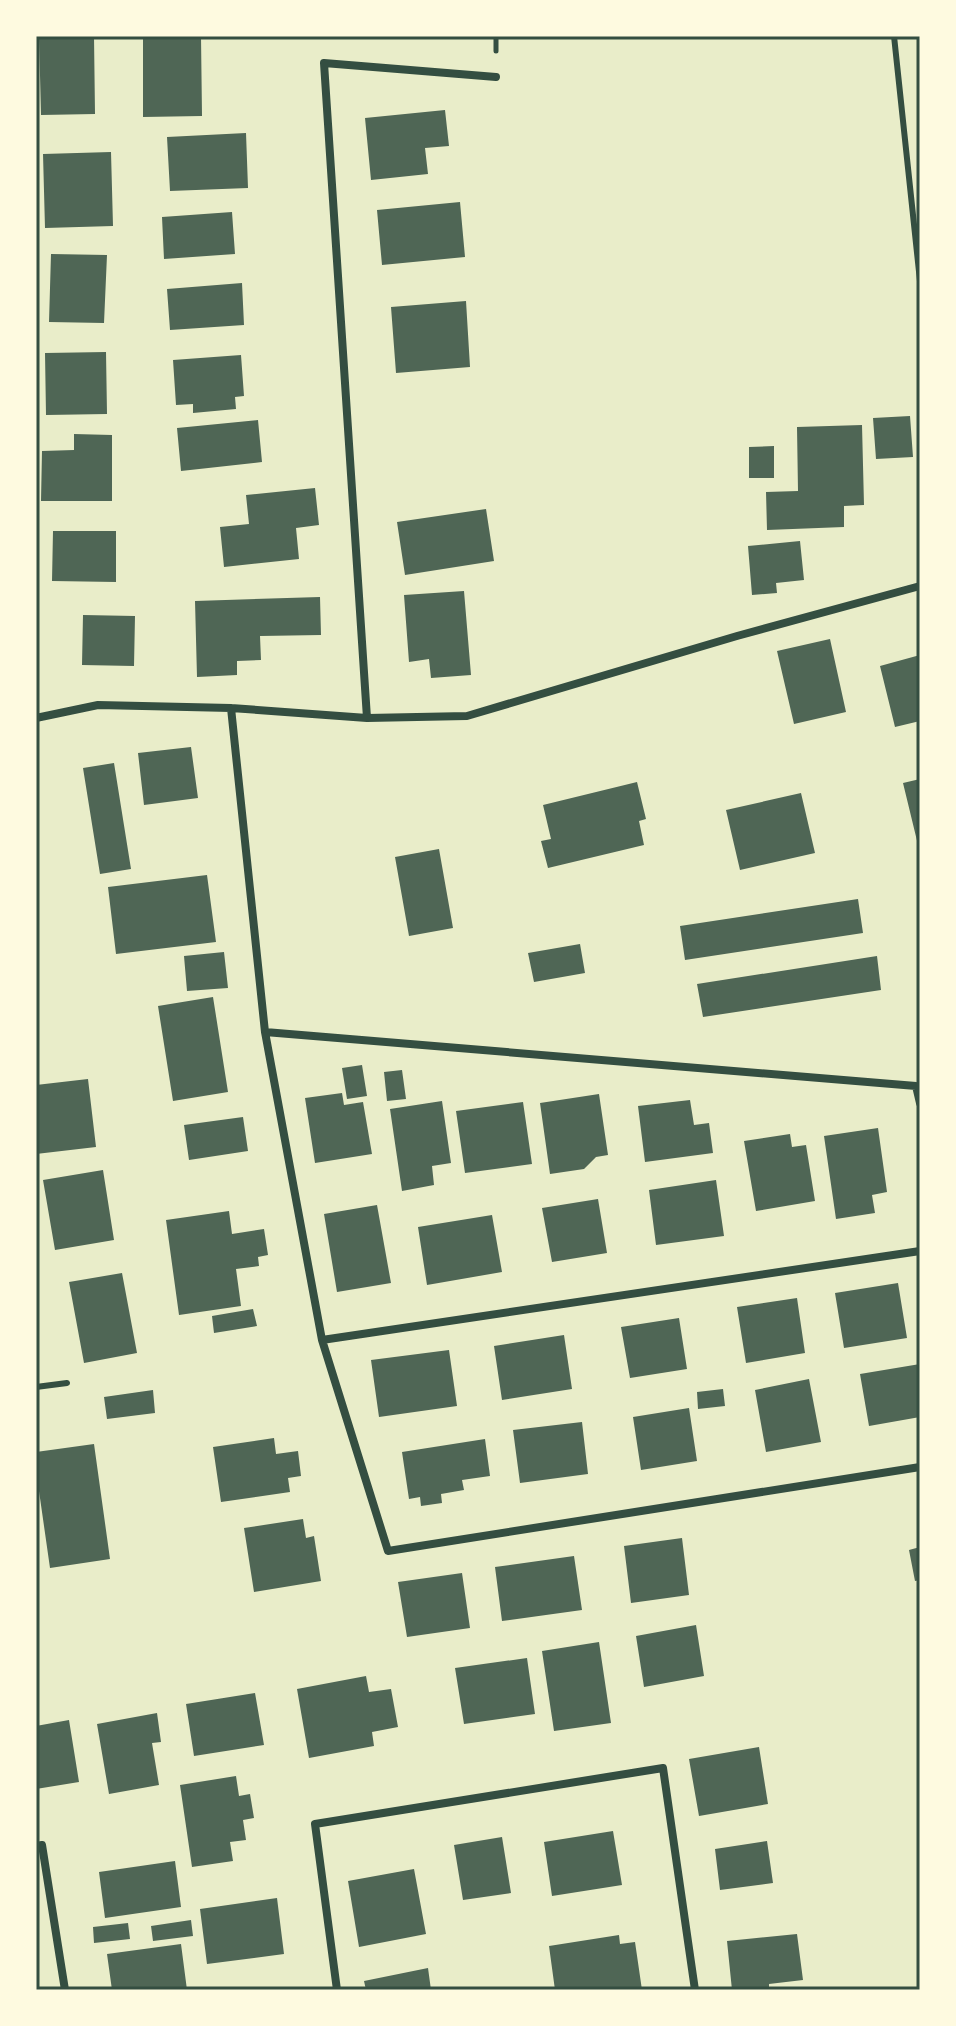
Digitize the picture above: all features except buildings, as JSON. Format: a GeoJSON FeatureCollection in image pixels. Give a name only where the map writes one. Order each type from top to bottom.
{"type":"FeatureCollection","features":[{"type":"Feature","properties":{"kind":"street"},"geometry":{"type":"LineString","coordinates":[[367,718],[324,63],[496,77]]}},
{"type":"Feature","properties":{"kind":"street"},"geometry":{"type":"LineString","coordinates":[[36,718],[98,705],[231,708],[367,718],[467,716],[737,636],[920,586]]}},
{"type":"Feature","properties":{"kind":"street"},"geometry":{"type":"LineString","coordinates":[[231,708],[265,1032],[322,1340],[388,1551],[920,1467]]}},
{"type":"Feature","properties":{"kind":"street"},"geometry":{"type":"LineString","coordinates":[[265,1032],[916,1086],[920,1103]]}},
{"type":"Feature","properties":{"kind":"street"},"geometry":{"type":"LineString","coordinates":[[322,1340],[920,1251]]}},
{"type":"Feature","properties":{"kind":"street"},"geometry":{"type":"LineString","coordinates":[[337,1990],[315,1824],[663,1768],[695,1990]]}},
{"type":"Feature","properties":{"kind":"street"},"geometry":{"type":"LineString","coordinates":[[36,1846],[42,1845],[65,1990]]}},
{"type":"Feature","properties":{"kind":"lane"},"geometry":{"type":"LineString","coordinates":[[894,36],[920,281]]}},
{"type":"Feature","properties":{"kind":"lane"},"geometry":{"type":"LineString","coordinates":[[36,1387],[67,1383]]}}]}
